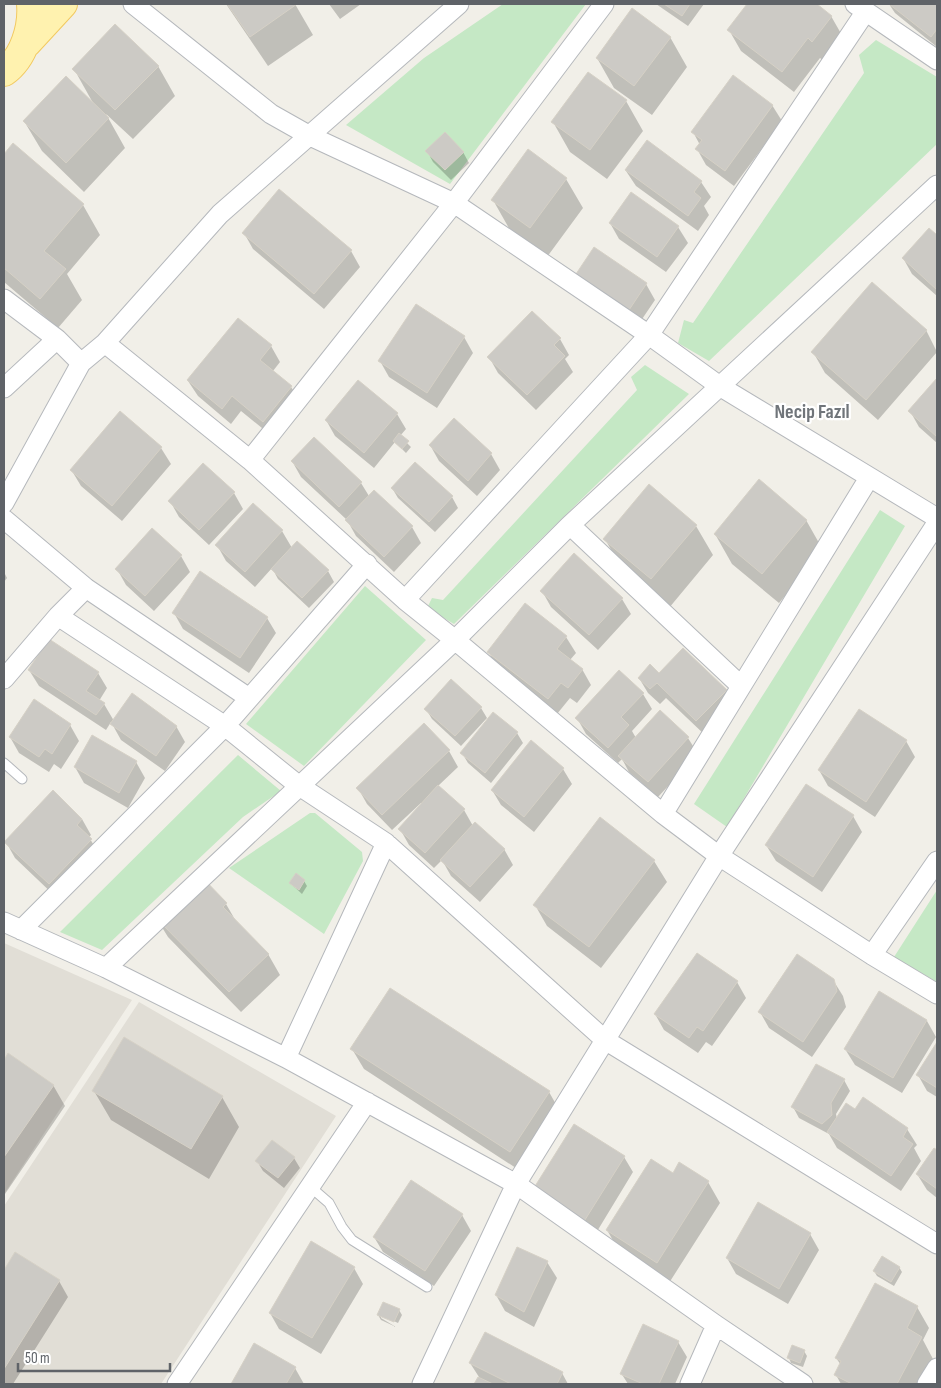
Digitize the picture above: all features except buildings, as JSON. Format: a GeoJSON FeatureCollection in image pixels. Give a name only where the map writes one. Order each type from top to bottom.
{"type":"FeatureCollection","features":[{"type":"Feature","properties":{"kind":"main road"},"geometry":{"type":"LineString","coordinates":[[24,46],[32,18],[31,4]]}},
{"type":"Feature","properties":{"kind":"main road"},"geometry":{"type":"LineString","coordinates":[[4,72],[24,46],[63,4]]}},
{"type":"Feature","properties":{"kind":"street"},"geometry":{"type":"LineString","coordinates":[[133,4],[271,114],[310,136],[454,203],[649,335],[720,387],[937,518]]}},
{"type":"Feature","properties":{"kind":"street"},"geometry":{"type":"LineString","coordinates":[[4,503],[81,363],[105,344],[220,214],[459,4]]}},
{"type":"Feature","properties":{"kind":"street"},"geometry":{"type":"LineString","coordinates":[[250,460],[454,203],[604,4]]}},
{"type":"Feature","properties":{"kind":"street"},"geometry":{"type":"LineString","coordinates":[[405,600],[649,335],[861,8],[937,60]]}},
{"type":"Feature","properties":{"kind":"street"},"geometry":{"type":"LineString","coordinates":[[106,968],[298,785],[455,640],[570,525],[937,185]]}},
{"type":"Feature","properties":{"kind":"street"},"geometry":{"type":"LineString","coordinates":[[4,299],[57,339],[81,363]]}},
{"type":"Feature","properties":{"kind":"street"},"geometry":{"type":"LineString","coordinates":[[4,388],[57,339]]}},
{"type":"Feature","properties":{"kind":"street"},"geometry":{"type":"LineString","coordinates":[[105,344],[250,460],[405,600],[662,814],[719,856],[872,956],[937,994]]}},
{"type":"Feature","properties":{"kind":"street"},"geometry":{"type":"LineString","coordinates":[[662,814],[869,478]]}},
{"type":"Feature","properties":{"kind":"street"},"geometry":{"type":"LineString","coordinates":[[4,519],[86,588],[249,698]]}},
{"type":"Feature","properties":{"kind":"street"},"geometry":{"type":"LineString","coordinates":[[422,1384],[516,1184],[719,856],[937,524]]}},
{"type":"Feature","properties":{"kind":"street"},"geometry":{"type":"LineString","coordinates":[[570,525],[741,686]]}},
{"type":"Feature","properties":{"kind":"street"},"geometry":{"type":"LineString","coordinates":[[21,930],[225,726],[367,564]]}},
{"type":"Feature","properties":{"kind":"street"},"geometry":{"type":"LineString","coordinates":[[4,679],[58,616],[86,588]]}},
{"type":"Feature","properties":{"kind":"street"},"geometry":{"type":"LineString","coordinates":[[58,616],[225,726],[298,785],[386,843],[605,1040],[937,1244]]}},
{"type":"Feature","properties":{"kind":"street"},"geometry":{"type":"LineString","coordinates":[[286,1058],[386,843]]}},
{"type":"Feature","properties":{"kind":"street"},"geometry":{"type":"LineString","coordinates":[[872,956],[937,861]]}},
{"type":"Feature","properties":{"kind":"street"},"geometry":{"type":"LineString","coordinates":[[4,922],[106,968],[286,1058],[516,1184],[803,1384]]}},
{"type":"Feature","properties":{"kind":"street"},"geometry":{"type":"LineString","coordinates":[[177,1384],[367,1102]]}},
{"type":"Feature","properties":{"kind":"street"},"geometry":{"type":"LineString","coordinates":[[690,1384],[716,1325]]}},
{"type":"Feature","properties":{"kind":"street"},"geometry":{"type":"LineString","coordinates":[[926,1384],[937,1368]]}},
{"type":"Feature","properties":{"kind":"lane"},"geometry":{"type":"LineString","coordinates":[[4,763],[22,779]]}},
{"type":"Feature","properties":{"kind":"lane"},"geometry":{"type":"LineString","coordinates":[[308,1189],[314,1190],[329,1203],[342,1228],[352,1240],[427,1288]]}},
{"type":"Feature","properties":{"kind":"shaded area"},"geometry":{"type":"Polygon","coordinates":[[[4,943],[132,1000],[4,1194],[4,943]]]}},
{"type":"Feature","properties":{"kind":"shaded area"},"geometry":{"type":"Polygon","coordinates":[[[139,1002],[336,1116],[161,1384],[4,1384],[4,1206],[139,1002]]]}},
{"type":"Feature","properties":{"kind":"green space"},"geometry":{"type":"Polygon","coordinates":[[[503,4],[586,4],[450,184],[346,125],[424,58],[503,4]]]}},
{"type":"Feature","properties":{"kind":"green space"},"geometry":{"type":"Polygon","coordinates":[[[876,40],[937,77],[937,144],[709,361],[678,343],[684,320],[693,323],[864,73],[859,55],[876,40]]]}},
{"type":"Feature","properties":{"kind":"green space"},"geometry":{"type":"Polygon","coordinates":[[[645,365],[689,394],[454,624],[427,608],[432,598],[443,600],[637,390],[631,377],[645,365]]]}},
{"type":"Feature","properties":{"kind":"green space"},"geometry":{"type":"Polygon","coordinates":[[[880,510],[905,526],[727,827],[694,804],[880,510]]]}},
{"type":"Feature","properties":{"kind":"green space"},"geometry":{"type":"Polygon","coordinates":[[[365,586],[426,640],[304,766],[246,724],[365,586]]]}},
{"type":"Feature","properties":{"kind":"green space"},"geometry":{"type":"Polygon","coordinates":[[[238,755],[281,791],[243,817],[102,950],[60,932],[238,755]]]}},
{"type":"Feature","properties":{"kind":"green space"},"geometry":{"type":"Polygon","coordinates":[[[310,813],[315,813],[362,852],[363,861],[324,934],[229,868],[310,813]]]}},
{"type":"Feature","properties":{"kind":"green space"},"geometry":{"type":"Polygon","coordinates":[[[937,890],[937,982],[894,957],[937,890]]]}},
{"type":"Feature","properties":{"kind":"district","name":"Necip Fazıl"},"geometry":{"type":"Point","coordinates":[812,412]}}]}
